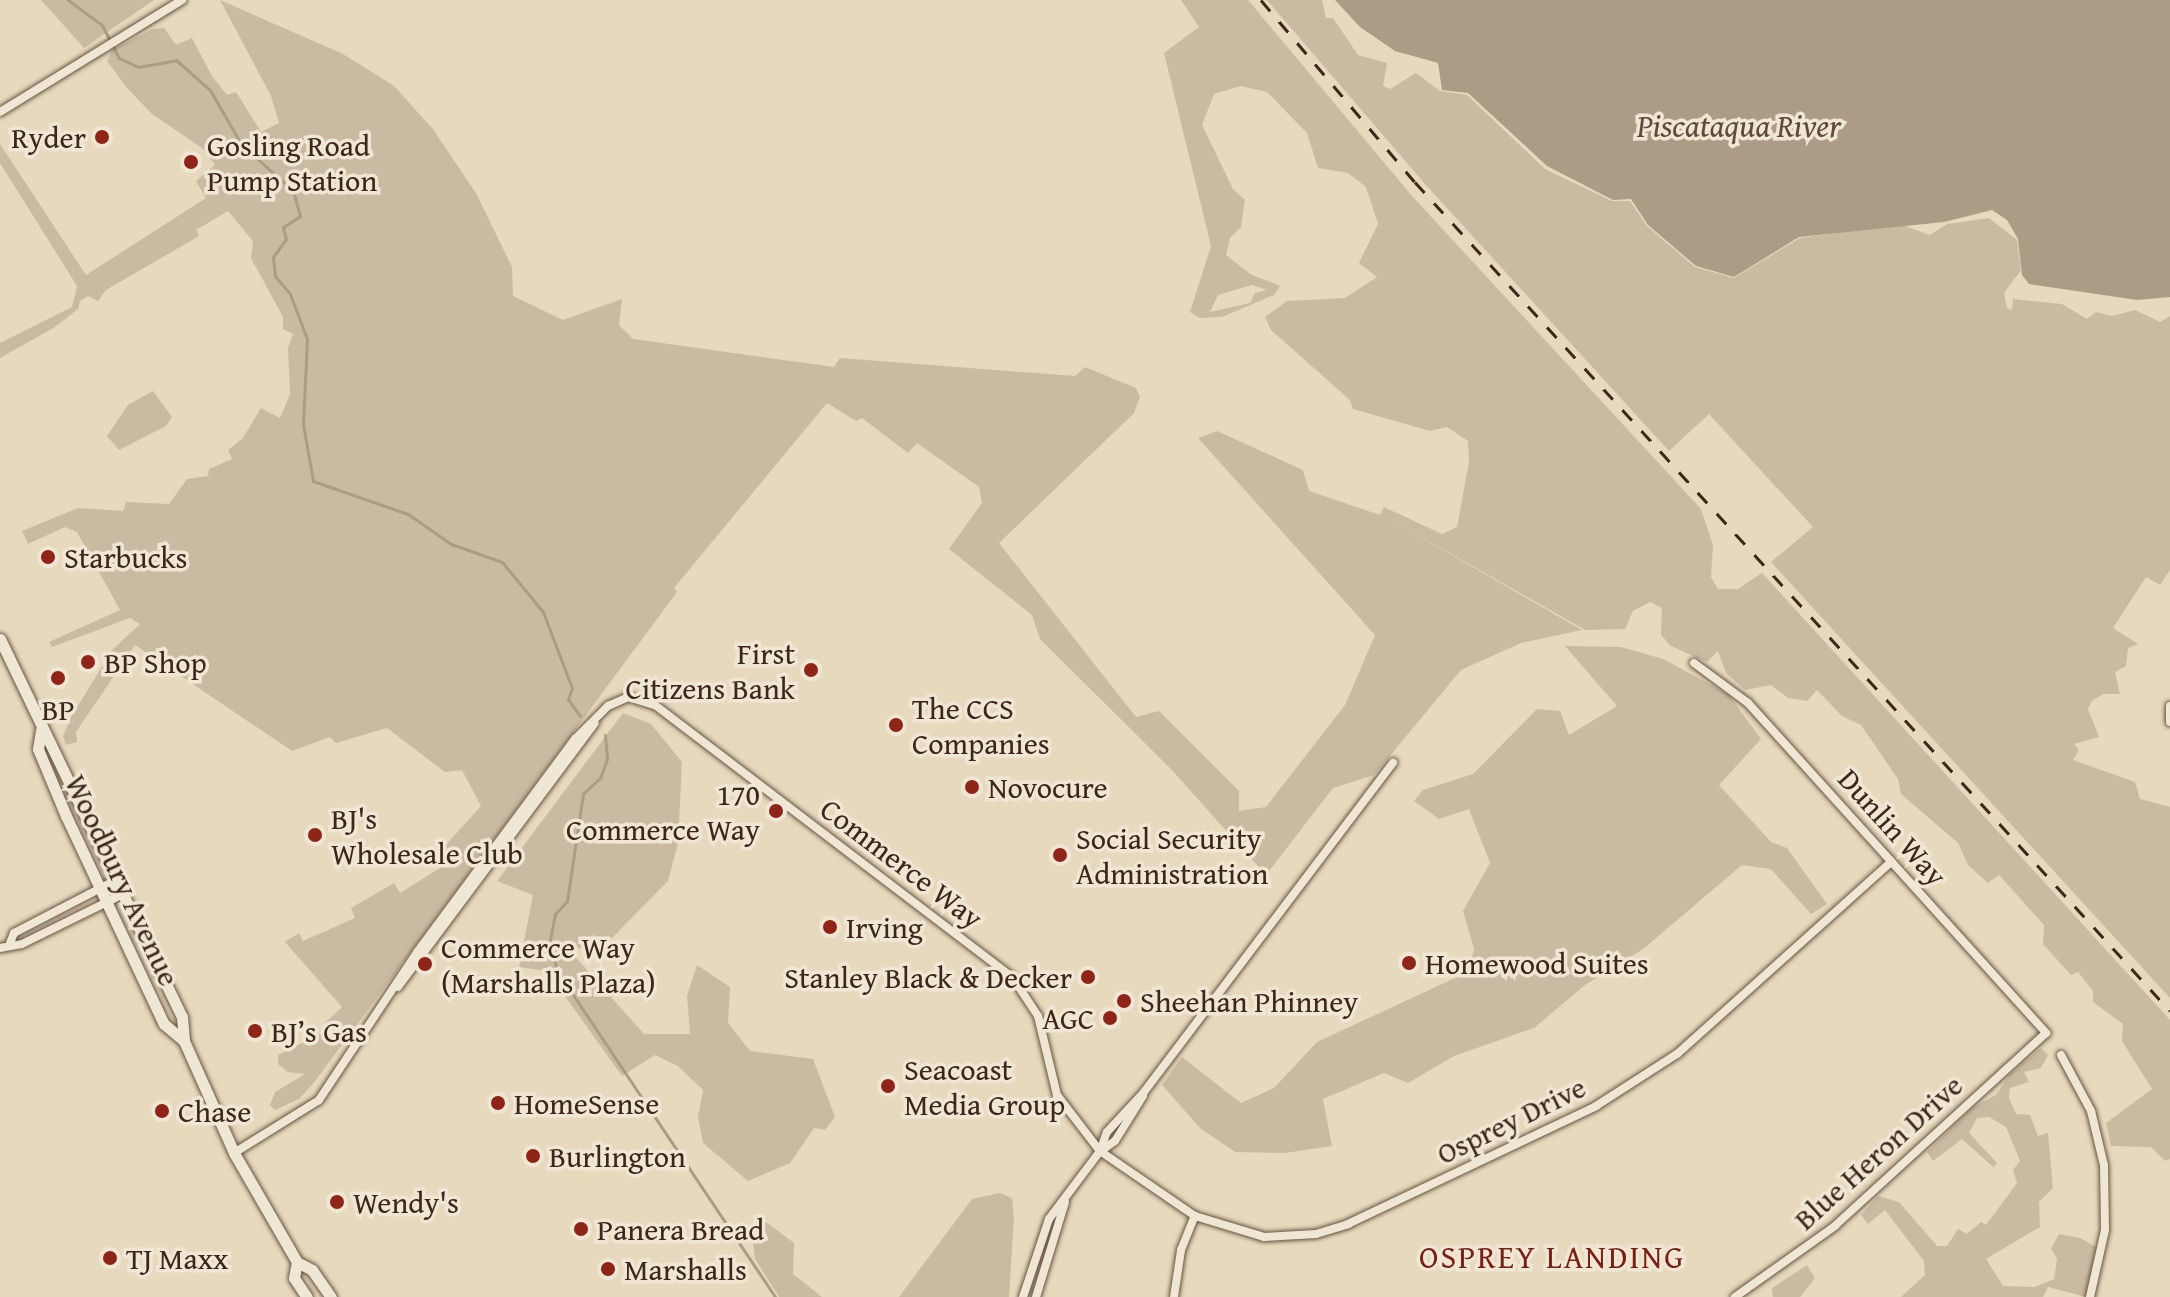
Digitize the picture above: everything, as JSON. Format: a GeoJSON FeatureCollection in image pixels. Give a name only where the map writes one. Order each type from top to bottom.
{"type":"FeatureCollection","features":[{"type":"Feature","properties":{"kind":"main road","name":"Woodbury Avenue"},"geometry":{"type":"LineString","coordinates":[[0,639],[41,730],[57,749],[182,1017],[184,1041],[234,1153],[297,1262],[312,1270],[331,1297]]}},
{"type":"Feature","properties":{"kind":"main road","name":"Woodbury Avenue"},"geometry":{"type":"LineString","coordinates":[[41,730],[38,749],[99,887],[164,1024],[184,1041]]}},
{"type":"Feature","properties":{"kind":"main road","name":"Woodbury Avenue"},"geometry":{"type":"LineString","coordinates":[[297,1262],[294,1278],[307,1297]]}},
{"type":"Feature","properties":{"kind":"street"},"geometry":{"type":"LineString","coordinates":[[0,112],[182,0]]}},
{"type":"Feature","properties":{"kind":"street","name":"Dunlin Way"},"geometry":{"type":"LineString","coordinates":[[1694,663],[1748,703],[2046,1033]]}},
{"type":"Feature","properties":{"kind":"street","name":"Commerce Way"},"geometry":{"type":"LineString","coordinates":[[234,1153],[319,1100],[398,987],[418,951],[575,739],[600,715],[628,697],[655,705],[1013,978],[1038,1016],[1057,1095],[1100,1151]]}},
{"type":"Feature","properties":{"kind":"street"},"geometry":{"type":"LineString","coordinates":[[2170,706],[2170,722]]}},
{"type":"Feature","properties":{"kind":"street"},"geometry":{"type":"LineString","coordinates":[[1023,1297],[1043,1230],[1100,1151],[1134,1116],[1144,1092],[1393,763]]}},
{"type":"Feature","properties":{"kind":"street","name":"Osprey Drive"},"geometry":{"type":"LineString","coordinates":[[1100,1151],[1195,1216],[1264,1237],[1329,1230],[1575,1117],[1677,1054],[1891,862]]}},
{"type":"Feature","properties":{"kind":"street"},"geometry":{"type":"LineString","coordinates":[[10,943],[14,933],[118,879]]}},
{"type":"Feature","properties":{"kind":"street"},"geometry":{"type":"LineString","coordinates":[[0,948],[10,943],[22,944],[125,893]]}},
{"type":"Feature","properties":{"kind":"street","name":"Blue Heron Drive"},"geometry":{"type":"LineString","coordinates":[[1735,1297],[1835,1226],[2046,1033]]}},
{"type":"Feature","properties":{"kind":"street"},"geometry":{"type":"LineString","coordinates":[[2061,1055],[2091,1111],[2104,1165],[2105,1230],[2090,1297]]}},
{"type":"Feature","properties":{"kind":"street"},"geometry":{"type":"LineString","coordinates":[[1036,1297],[1065,1201]]}},
{"type":"Feature","properties":{"kind":"street"},"geometry":{"type":"LineString","coordinates":[[1174,1297],[1181,1250],[1195,1216]]}},
{"type":"Feature","properties":{"kind":"shaded area"},"geometry":{"type":"Polygon","coordinates":[[[41,0],[154,0],[84,48],[41,0]]]}},
{"type":"Feature","properties":{"kind":"shaded area"},"geometry":{"type":"Polygon","coordinates":[[[220,0],[343,54],[394,86],[432,128],[476,193],[512,267],[513,296],[563,320],[622,299],[619,325],[633,339],[834,367],[840,358],[1075,376],[1085,367],[1136,388],[1140,397],[1134,413],[999,543],[1136,717],[1159,711],[1239,791],[1239,811],[1266,807],[1345,705],[1375,635],[1198,438],[1217,431],[1303,470],[1309,491],[1380,515],[1384,507],[1442,534],[1457,527],[1469,462],[1468,441],[1447,427],[1430,431],[1353,409],[1350,400],[1271,330],[1265,317],[1287,301],[1345,298],[1377,277],[1359,263],[1378,224],[1366,187],[1348,173],[1318,168],[1307,133],[1267,92],[1241,86],[1214,94],[1202,125],[1233,189],[1245,200],[1241,227],[1230,238],[1226,255],[1250,274],[1280,286],[1274,295],[1222,317],[1200,318],[1190,312],[1211,246],[1164,53],[1199,27],[1181,0],[1248,0],[1412,196],[1701,509],[1713,545],[1711,577],[1718,589],[1738,589],[1762,573],[2170,1020],[2170,1159],[2165,1161],[2151,1147],[2111,1146],[2106,1123],[2152,1089],[2122,1041],[2123,1024],[2093,1002],[2093,991],[2078,972],[2071,975],[2043,944],[2044,925],[1999,875],[1988,883],[1968,865],[1958,843],[1901,794],[1898,779],[1861,725],[1842,716],[1817,690],[1807,701],[1788,698],[1771,685],[1745,690],[1726,673],[1718,651],[1707,662],[1671,646],[1661,635],[1662,608],[1650,602],[1633,611],[1625,629],[1585,630],[1381,514],[1582,630],[1521,643],[1461,670],[1374,775],[1333,788],[1266,875],[1170,768],[1040,639],[1032,615],[949,549],[982,503],[979,487],[917,443],[908,453],[862,418],[856,421],[827,403],[674,588],[677,592],[313,1084],[299,1099],[275,1110],[270,1105],[275,1092],[305,1074],[288,1072],[278,1064],[278,1055],[328,1030],[325,1023],[342,1007],[285,942],[299,933],[303,941],[355,918],[351,908],[394,883],[400,893],[440,868],[434,858],[481,806],[462,770],[445,772],[387,728],[336,743],[330,737],[292,751],[135,645],[76,732],[77,742],[66,745],[63,736],[71,717],[113,649],[140,624],[130,618],[52,647],[49,642],[120,610],[77,532],[65,527],[28,544],[22,531],[78,508],[123,511],[126,502],[169,504],[187,479],[208,476],[209,469],[232,459],[228,450],[243,438],[261,408],[280,418],[290,394],[288,348],[293,334],[283,329],[283,317],[251,258],[253,241],[228,211],[196,230],[199,236],[106,290],[98,301],[88,296],[80,301],[78,309],[55,327],[0,358],[0,343],[72,307],[77,286],[0,163],[0,144],[86,275],[206,198],[196,181],[215,165],[202,148],[152,114],[127,88],[107,61],[112,50],[153,29],[164,28],[176,45],[192,38],[212,76],[227,95],[236,92],[261,132],[279,123],[271,96],[220,0]],[[1252,285],[1218,295],[1210,312],[1250,303],[1255,293],[1267,290],[1252,285]]]}},
{"type":"Feature","properties":{"kind":"shaded area"},"geometry":{"type":"Polygon","coordinates":[[[1267,0],[1322,0],[1326,18],[1333,18],[1358,55],[1387,63],[1383,86],[1390,89],[1416,73],[1440,91],[1467,95],[1545,169],[1612,201],[1630,201],[1647,226],[1695,267],[1734,278],[1800,238],[1905,226],[1930,235],[1947,224],[1989,218],[2017,240],[2021,270],[2004,293],[2007,308],[2012,310],[2013,299],[2062,304],[2087,319],[2096,312],[2112,316],[2135,310],[2160,322],[2170,316],[2170,570],[2160,585],[2146,577],[2113,628],[2138,644],[2128,648],[2126,666],[2115,672],[2120,694],[2103,694],[2092,701],[2088,709],[2099,737],[2074,744],[2079,750],[2073,760],[2135,782],[2140,799],[2170,807],[2170,998],[1771,562],[1813,527],[1709,414],[1669,451],[1425,184],[1267,0]]]}},
{"type":"Feature","properties":{"kind":"shaded area"},"geometry":{"type":"Polygon","coordinates":[[[153,391],[172,417],[166,426],[119,450],[107,436],[128,405],[153,391]]]}},
{"type":"Feature","properties":{"kind":"shaded area"},"geometry":{"type":"Polygon","coordinates":[[[1565,646],[1621,647],[1663,659],[1728,694],[1761,739],[1719,785],[1771,842],[1787,848],[1827,904],[1811,914],[1771,869],[1742,865],[1643,949],[1585,985],[1534,1028],[1454,1056],[1408,1083],[1384,1073],[1323,1099],[1332,1146],[1285,1153],[1235,1152],[1200,1128],[1162,1085],[1182,1057],[1241,1103],[1274,1088],[1317,1042],[1468,972],[1474,949],[1463,911],[1490,863],[1469,809],[1439,819],[1414,801],[1423,790],[1473,774],[1537,709],[1560,711],[1569,735],[1617,706],[1565,646]]]}},
{"type":"Feature","properties":{"kind":"shaded area"},"geometry":{"type":"Polygon","coordinates":[[[623,713],[651,724],[682,762],[678,843],[668,881],[613,937],[570,951],[644,1034],[690,1034],[687,996],[697,965],[730,987],[728,1023],[750,1051],[813,1059],[835,1117],[825,1130],[814,1128],[790,1163],[748,1181],[703,1143],[698,1117],[703,1090],[678,1066],[655,1055],[622,1076],[547,971],[519,967],[533,895],[497,881],[623,713]]]}},
{"type":"Feature","properties":{"kind":"shaded area"},"geometry":{"type":"Polygon","coordinates":[[[2041,1048],[2048,1055],[2041,1068],[2024,1072],[2029,1082],[2010,1088],[2009,1098],[2016,1114],[2030,1115],[2038,1136],[2048,1133],[2053,1188],[2039,1202],[2040,1227],[1986,1259],[2003,1286],[2035,1287],[2054,1279],[2057,1259],[2051,1249],[2059,1234],[2080,1238],[2098,1248],[2086,1297],[2048,1287],[2043,1297],[1901,1297],[1925,1275],[1924,1261],[1885,1210],[1868,1224],[1861,1215],[1878,1196],[1899,1202],[1937,1246],[1947,1246],[1958,1229],[1967,1234],[1981,1222],[1986,1225],[2017,1183],[2013,1170],[2020,1161],[2006,1127],[1989,1117],[1977,1118],[1969,1133],[1997,1163],[1993,1167],[1962,1139],[1933,1161],[1927,1152],[1972,1108],[1996,1095],[2010,1074],[2041,1048]]]}},
{"type":"Feature","properties":{"kind":"shaded area"},"geometry":{"type":"Polygon","coordinates":[[[1000,1193],[1012,1198],[1014,1218],[1009,1297],[899,1297],[972,1199],[1000,1193]]]}},
{"type":"Feature","properties":{"kind":"shaded area"},"geometry":{"type":"Polygon","coordinates":[[[766,1222],[794,1243],[793,1274],[822,1297],[779,1297],[755,1259],[751,1226],[766,1222]]]}},
{"type":"Feature","properties":{"kind":"shaded area"},"geometry":{"type":"Polygon","coordinates":[[[1807,1265],[1815,1278],[1800,1297],[1773,1297],[1772,1288],[1807,1265]]]}},
{"type":"Feature","properties":{"kind":"water","name":"Piscataqua River"},"geometry":{"type":"Polygon","coordinates":[[[1335,0],[2170,0],[2170,297],[2137,300],[2029,284],[2022,275],[2018,239],[2007,220],[1992,210],[1944,222],[1799,237],[1734,277],[1696,266],[1648,225],[1631,199],[1613,200],[1547,166],[1468,93],[1442,90],[1438,63],[1395,51],[1360,27],[1335,0]]]}},
{"type":"Feature","properties":{"kind":"waterway"},"geometry":{"type":"LineString","coordinates":[[68,0],[102,25],[119,58],[138,67],[176,60],[210,90],[241,144],[293,191],[300,216],[283,227],[286,239],[273,257],[275,276],[290,294],[307,339],[303,424],[313,481],[408,514],[451,544],[502,562],[543,612],[572,688],[568,699],[580,716]]}},
{"type":"Feature","properties":{"kind":"waterway"},"geometry":{"type":"LineString","coordinates":[[605,735],[607,759],[600,778],[583,794],[567,901],[555,914],[549,944],[559,974],[775,1297]]}},
{"type":"Feature","properties":{"kind":"railway"},"geometry":{"type":"LineString","coordinates":[[1261,0],[1415,182],[2170,1011]]}},
{"type":"Feature","properties":{"kind":"place","name":"Ryder"},"geometry":{"type":"Point","coordinates":[102,137]}},
{"type":"Feature","properties":{"kind":"place","name":"Gosling Road Pump Station"},"geometry":{"type":"Point","coordinates":[191,162]}},
{"type":"Feature","properties":{"kind":"place","name":"Starbucks"},"geometry":{"type":"Point","coordinates":[48,557]}},
{"type":"Feature","properties":{"kind":"place","name":"BP Shop"},"geometry":{"type":"Point","coordinates":[88,662]}},
{"type":"Feature","properties":{"kind":"place","name":"First Citizens Bank"},"geometry":{"type":"Point","coordinates":[811,670]}},
{"type":"Feature","properties":{"kind":"place","name":"BP"},"geometry":{"type":"Point","coordinates":[58,678]}},
{"type":"Feature","properties":{"kind":"place","name":"The CCS Companies"},"geometry":{"type":"Point","coordinates":[896,725]}},
{"type":"Feature","properties":{"kind":"place","name":"Novocure"},"geometry":{"type":"Point","coordinates":[972,787]}},
{"type":"Feature","properties":{"kind":"place","name":"170 Commerce Way"},"geometry":{"type":"Point","coordinates":[776,811]}},
{"type":"Feature","properties":{"kind":"place","name":"BJ's Wholesale Club"},"geometry":{"type":"Point","coordinates":[315,835]}},
{"type":"Feature","properties":{"kind":"place","name":"Social Security Administration"},"geometry":{"type":"Point","coordinates":[1060,855]}},
{"type":"Feature","properties":{"kind":"place","name":"Irving"},"geometry":{"type":"Point","coordinates":[830,927]}},
{"type":"Feature","properties":{"kind":"place","name":"Homewood Suites"},"geometry":{"type":"Point","coordinates":[1409,963]}},
{"type":"Feature","properties":{"kind":"place","name":"Commerce Way (Marshalls Plaza)"},"geometry":{"type":"Point","coordinates":[425,964]}},
{"type":"Feature","properties":{"kind":"place","name":"Stanley Black & Decker"},"geometry":{"type":"Point","coordinates":[1088,977]}},
{"type":"Feature","properties":{"kind":"place","name":"Sheehan Phinney"},"geometry":{"type":"Point","coordinates":[1124,1001]}},
{"type":"Feature","properties":{"kind":"place","name":"AGC"},"geometry":{"type":"Point","coordinates":[1110,1018]}},
{"type":"Feature","properties":{"kind":"place","name":"BJ’s Gas"},"geometry":{"type":"Point","coordinates":[255,1031]}},
{"type":"Feature","properties":{"kind":"place","name":"Seacoast Media Group"},"geometry":{"type":"Point","coordinates":[888,1086]}},
{"type":"Feature","properties":{"kind":"place","name":"HomeSense"},"geometry":{"type":"Point","coordinates":[498,1103]}},
{"type":"Feature","properties":{"kind":"place","name":"Chase"},"geometry":{"type":"Point","coordinates":[162,1111]}},
{"type":"Feature","properties":{"kind":"place","name":"Burlington"},"geometry":{"type":"Point","coordinates":[533,1156]}},
{"type":"Feature","properties":{"kind":"place","name":"Wendy's"},"geometry":{"type":"Point","coordinates":[337,1202]}},
{"type":"Feature","properties":{"kind":"place","name":"Panera Bread"},"geometry":{"type":"Point","coordinates":[581,1229]}},
{"type":"Feature","properties":{"kind":"place","name":"TJ Maxx"},"geometry":{"type":"Point","coordinates":[110,1258]}},
{"type":"Feature","properties":{"kind":"place","name":"Marshalls"},"geometry":{"type":"Point","coordinates":[608,1269]}},
{"type":"Feature","properties":{"kind":"district","name":"OSPREY LANDING"},"geometry":{"type":"Point","coordinates":[1552,1257]}}]}
